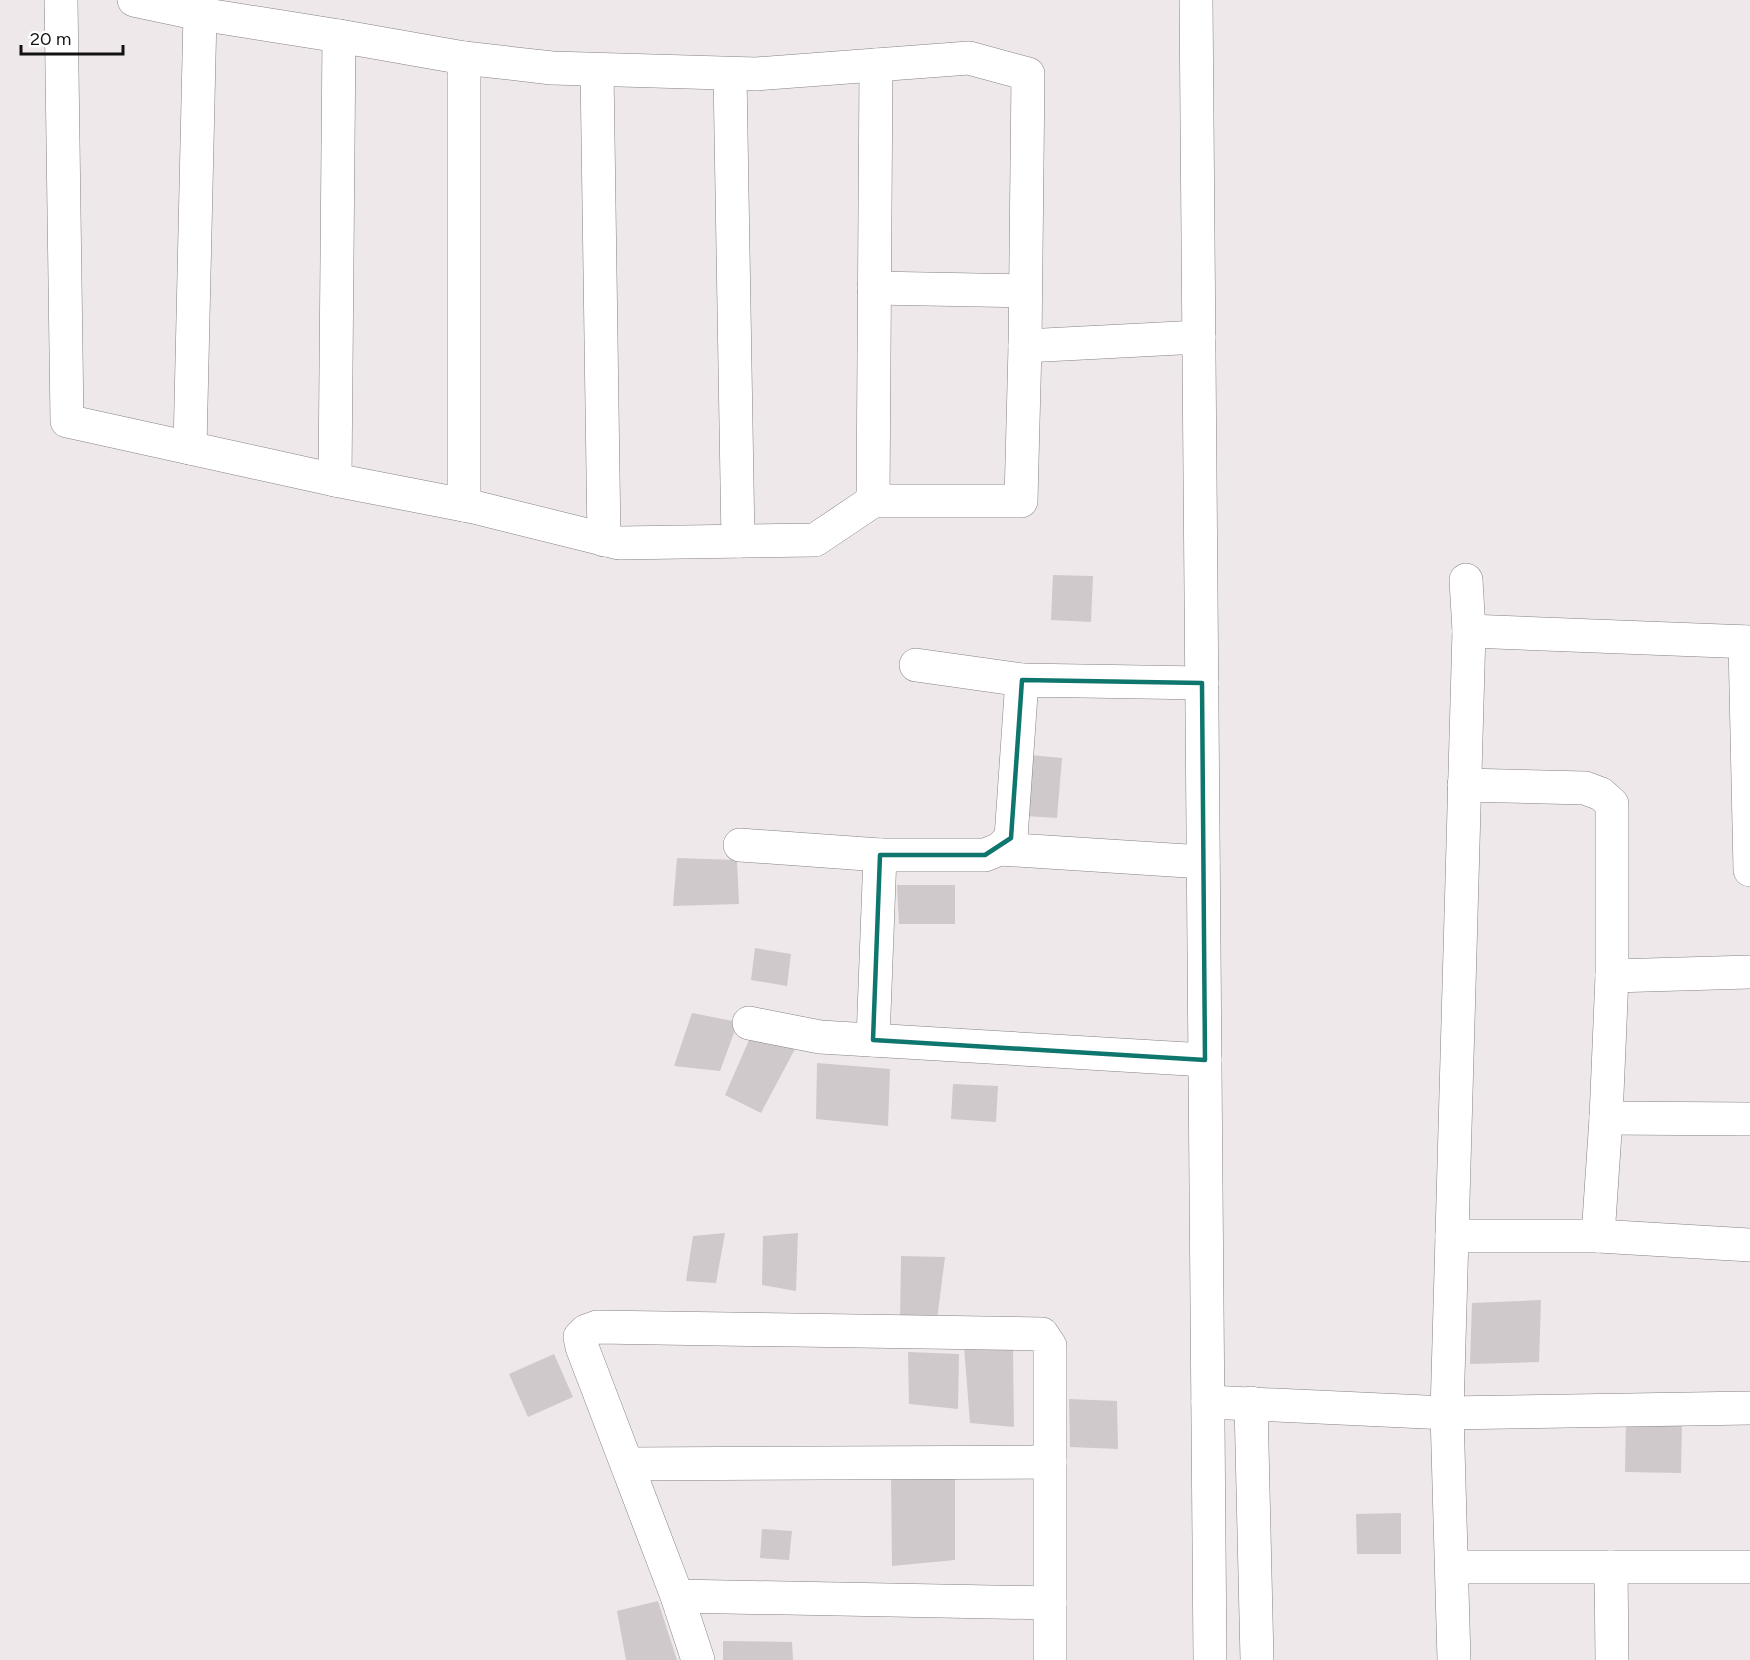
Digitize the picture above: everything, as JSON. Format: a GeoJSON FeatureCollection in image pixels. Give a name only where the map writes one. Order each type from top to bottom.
{"type":"FeatureCollection","features":[{"type":"Feature","properties":{"kind":"street"},"geometry":{"type":"LineString","coordinates":[[61,0],[67,421],[335,480],[465,505],[619,543],[814,540],[873,501],[1021,501],[1028,74],[969,58],[756,74],[552,68],[464,57],[200,14],[134,0]]}},
{"type":"Feature","properties":{"kind":"street"},"geometry":{"type":"LineString","coordinates":[[1196,0],[1210,1660]]}},
{"type":"Feature","properties":{"kind":"street"},"geometry":{"type":"LineString","coordinates":[[190,448],[200,14]]}},
{"type":"Feature","properties":{"kind":"street"},"geometry":{"type":"LineString","coordinates":[[335,480],[339,36]]}},
{"type":"Feature","properties":{"kind":"street"},"geometry":{"type":"LineString","coordinates":[[464,57],[465,505]]}},
{"type":"Feature","properties":{"kind":"street"},"geometry":{"type":"LineString","coordinates":[[873,501],[876,65]]}},
{"type":"Feature","properties":{"kind":"street"},"geometry":{"type":"LineString","coordinates":[[597,70],[604,540]]}},
{"type":"Feature","properties":{"kind":"street"},"geometry":{"type":"LineString","coordinates":[[730,74],[738,541]]}},
{"type":"Feature","properties":{"kind":"street"},"geometry":{"type":"LineString","coordinates":[[874,288],[1025,291]]}},
{"type":"Feature","properties":{"kind":"street"},"geometry":{"type":"LineString","coordinates":[[1025,346],[1199,337]]}},
{"type":"Feature","properties":{"kind":"street"},"geometry":{"type":"LineString","coordinates":[[1454,1660],[1447,1413],[1469,631],[1466,580]]}},
{"type":"Feature","properties":{"kind":"street"},"geometry":{"type":"LineString","coordinates":[[1469,631],[1748,642],[1750,870]]}},
{"type":"Feature","properties":{"kind":"street"},"geometry":{"type":"LineString","coordinates":[[916,665],[1022,680],[1202,683]]}},
{"type":"Feature","properties":{"kind":"street"},"geometry":{"type":"LineString","coordinates":[[740,845],[880,855],[985,855],[1000,849],[1011,838],[1022,680]]}},
{"type":"Feature","properties":{"kind":"street"},"geometry":{"type":"LineString","coordinates":[[1464,785],[1585,788],[1601,794],[1612,804],[1612,976],[1598,1236]]}},
{"type":"Feature","properties":{"kind":"street"},"geometry":{"type":"LineString","coordinates":[[1000,849],[1203,862]]}},
{"type":"Feature","properties":{"kind":"street"},"geometry":{"type":"LineString","coordinates":[[873,1040],[880,855]]}},
{"type":"Feature","properties":{"kind":"street"},"geometry":{"type":"LineString","coordinates":[[1612,976],[1750,972]]}},
{"type":"Feature","properties":{"kind":"street"},"geometry":{"type":"LineString","coordinates":[[749,1023],[820,1037],[1205,1060]]}},
{"type":"Feature","properties":{"kind":"street"},"geometry":{"type":"LineString","coordinates":[[1606,1118],[1750,1119]]}},
{"type":"Feature","properties":{"kind":"street"},"geometry":{"type":"LineString","coordinates":[[1452,1236],[1598,1236],[1750,1245]]}},
{"type":"Feature","properties":{"kind":"street"},"geometry":{"type":"LineString","coordinates":[[698,1660],[677,1596],[582,1347],[580,1337],[586,1331],[597,1328],[1042,1334],[1050,1346],[1050,1660]]}},
{"type":"Feature","properties":{"kind":"street"},"geometry":{"type":"LineString","coordinates":[[1208,1402],[1447,1413],[1750,1408]]}},
{"type":"Feature","properties":{"kind":"street"},"geometry":{"type":"LineString","coordinates":[[1251,1403],[1257,1660]]}},
{"type":"Feature","properties":{"kind":"street"},"geometry":{"type":"LineString","coordinates":[[627,1464],[1050,1462]]}},
{"type":"Feature","properties":{"kind":"street"},"geometry":{"type":"LineString","coordinates":[[1611,1566],[1612,1660]]}},
{"type":"Feature","properties":{"kind":"street"},"geometry":{"type":"LineString","coordinates":[[1452,1567],[1750,1567]]}},
{"type":"Feature","properties":{"kind":"street"},"geometry":{"type":"LineString","coordinates":[[677,1596],[1050,1603]]}},
{"type":"Feature","properties":{"kind":"highlighted area"},"geometry":{"type":"Polygon","coordinates":[[[1022,680],[1202,683],[1205,1060],[873,1040],[880,855],[985,855],[1011,838],[1022,680]]]}},
{"type":"Feature","properties":{"kind":"building"},"geometry":{"type":"Polygon","coordinates":[[[1053,575],[1093,576],[1091,622],[1051,620],[1053,575]]]}},
{"type":"Feature","properties":{"kind":"building"},"geometry":{"type":"Polygon","coordinates":[[[1030,755],[1062,758],[1057,818],[1025,816],[1030,755]]]}},
{"type":"Feature","properties":{"kind":"building"},"geometry":{"type":"Polygon","coordinates":[[[677,858],[737,860],[739,904],[673,906],[677,858]]]}},
{"type":"Feature","properties":{"kind":"building"},"geometry":{"type":"Polygon","coordinates":[[[897,885],[955,885],[955,924],[899,924],[897,885]]]}},
{"type":"Feature","properties":{"kind":"building"},"geometry":{"type":"Polygon","coordinates":[[[755,948],[791,954],[787,986],[751,980],[755,948]]]}},
{"type":"Feature","properties":{"kind":"building"},"geometry":{"type":"Polygon","coordinates":[[[692,1013],[738,1022],[720,1071],[674,1066],[692,1013]]]}},
{"type":"Feature","properties":{"kind":"building"},"geometry":{"type":"Polygon","coordinates":[[[753,1031],[795,1049],[761,1113],[725,1095],[753,1031]]]}},
{"type":"Feature","properties":{"kind":"building"},"geometry":{"type":"Polygon","coordinates":[[[817,1063],[890,1069],[888,1126],[816,1119],[817,1063]]]}},
{"type":"Feature","properties":{"kind":"building"},"geometry":{"type":"Polygon","coordinates":[[[953,1084],[998,1086],[996,1122],[951,1119],[953,1084]]]}},
{"type":"Feature","properties":{"kind":"building"},"geometry":{"type":"Polygon","coordinates":[[[725,1233],[716,1283],[686,1281],[693,1236],[725,1233]]]}},
{"type":"Feature","properties":{"kind":"building"},"geometry":{"type":"Polygon","coordinates":[[[798,1233],[796,1291],[762,1285],[763,1236],[798,1233]]]}},
{"type":"Feature","properties":{"kind":"building"},"geometry":{"type":"Polygon","coordinates":[[[901,1256],[945,1257],[937,1320],[900,1320],[901,1256]]]}},
{"type":"Feature","properties":{"kind":"building"},"geometry":{"type":"Polygon","coordinates":[[[1541,1300],[1539,1362],[1470,1364],[1472,1303],[1541,1300]]]}},
{"type":"Feature","properties":{"kind":"building"},"geometry":{"type":"Polygon","coordinates":[[[964,1346],[1013,1348],[1014,1427],[970,1423],[964,1346]]]}},
{"type":"Feature","properties":{"kind":"building"},"geometry":{"type":"Polygon","coordinates":[[[908,1352],[959,1354],[958,1409],[909,1404],[908,1352]]]}},
{"type":"Feature","properties":{"kind":"building"},"geometry":{"type":"Polygon","coordinates":[[[554,1354],[573,1397],[528,1417],[509,1374],[554,1354]]]}},
{"type":"Feature","properties":{"kind":"building"},"geometry":{"type":"Polygon","coordinates":[[[1069,1399],[1117,1401],[1118,1449],[1070,1447],[1069,1399]]]}},
{"type":"Feature","properties":{"kind":"building"},"geometry":{"type":"Polygon","coordinates":[[[1626,1420],[1682,1421],[1681,1473],[1625,1472],[1626,1420]]]}},
{"type":"Feature","properties":{"kind":"building"},"geometry":{"type":"Polygon","coordinates":[[[955,1470],[955,1560],[892,1566],[891,1474],[955,1470]]]}},
{"type":"Feature","properties":{"kind":"building"},"geometry":{"type":"Polygon","coordinates":[[[1401,1513],[1401,1554],[1357,1554],[1356,1514],[1401,1513]]]}},
{"type":"Feature","properties":{"kind":"building"},"geometry":{"type":"Polygon","coordinates":[[[762,1529],[792,1531],[789,1560],[760,1558],[762,1529]]]}},
{"type":"Feature","properties":{"kind":"building"},"geometry":{"type":"Polygon","coordinates":[[[658,1601],[677,1660],[626,1660],[617,1611],[658,1601]]]}},
{"type":"Feature","properties":{"kind":"building"},"geometry":{"type":"Polygon","coordinates":[[[723,1641],[792,1642],[793,1660],[723,1660],[723,1641]]]}}]}
